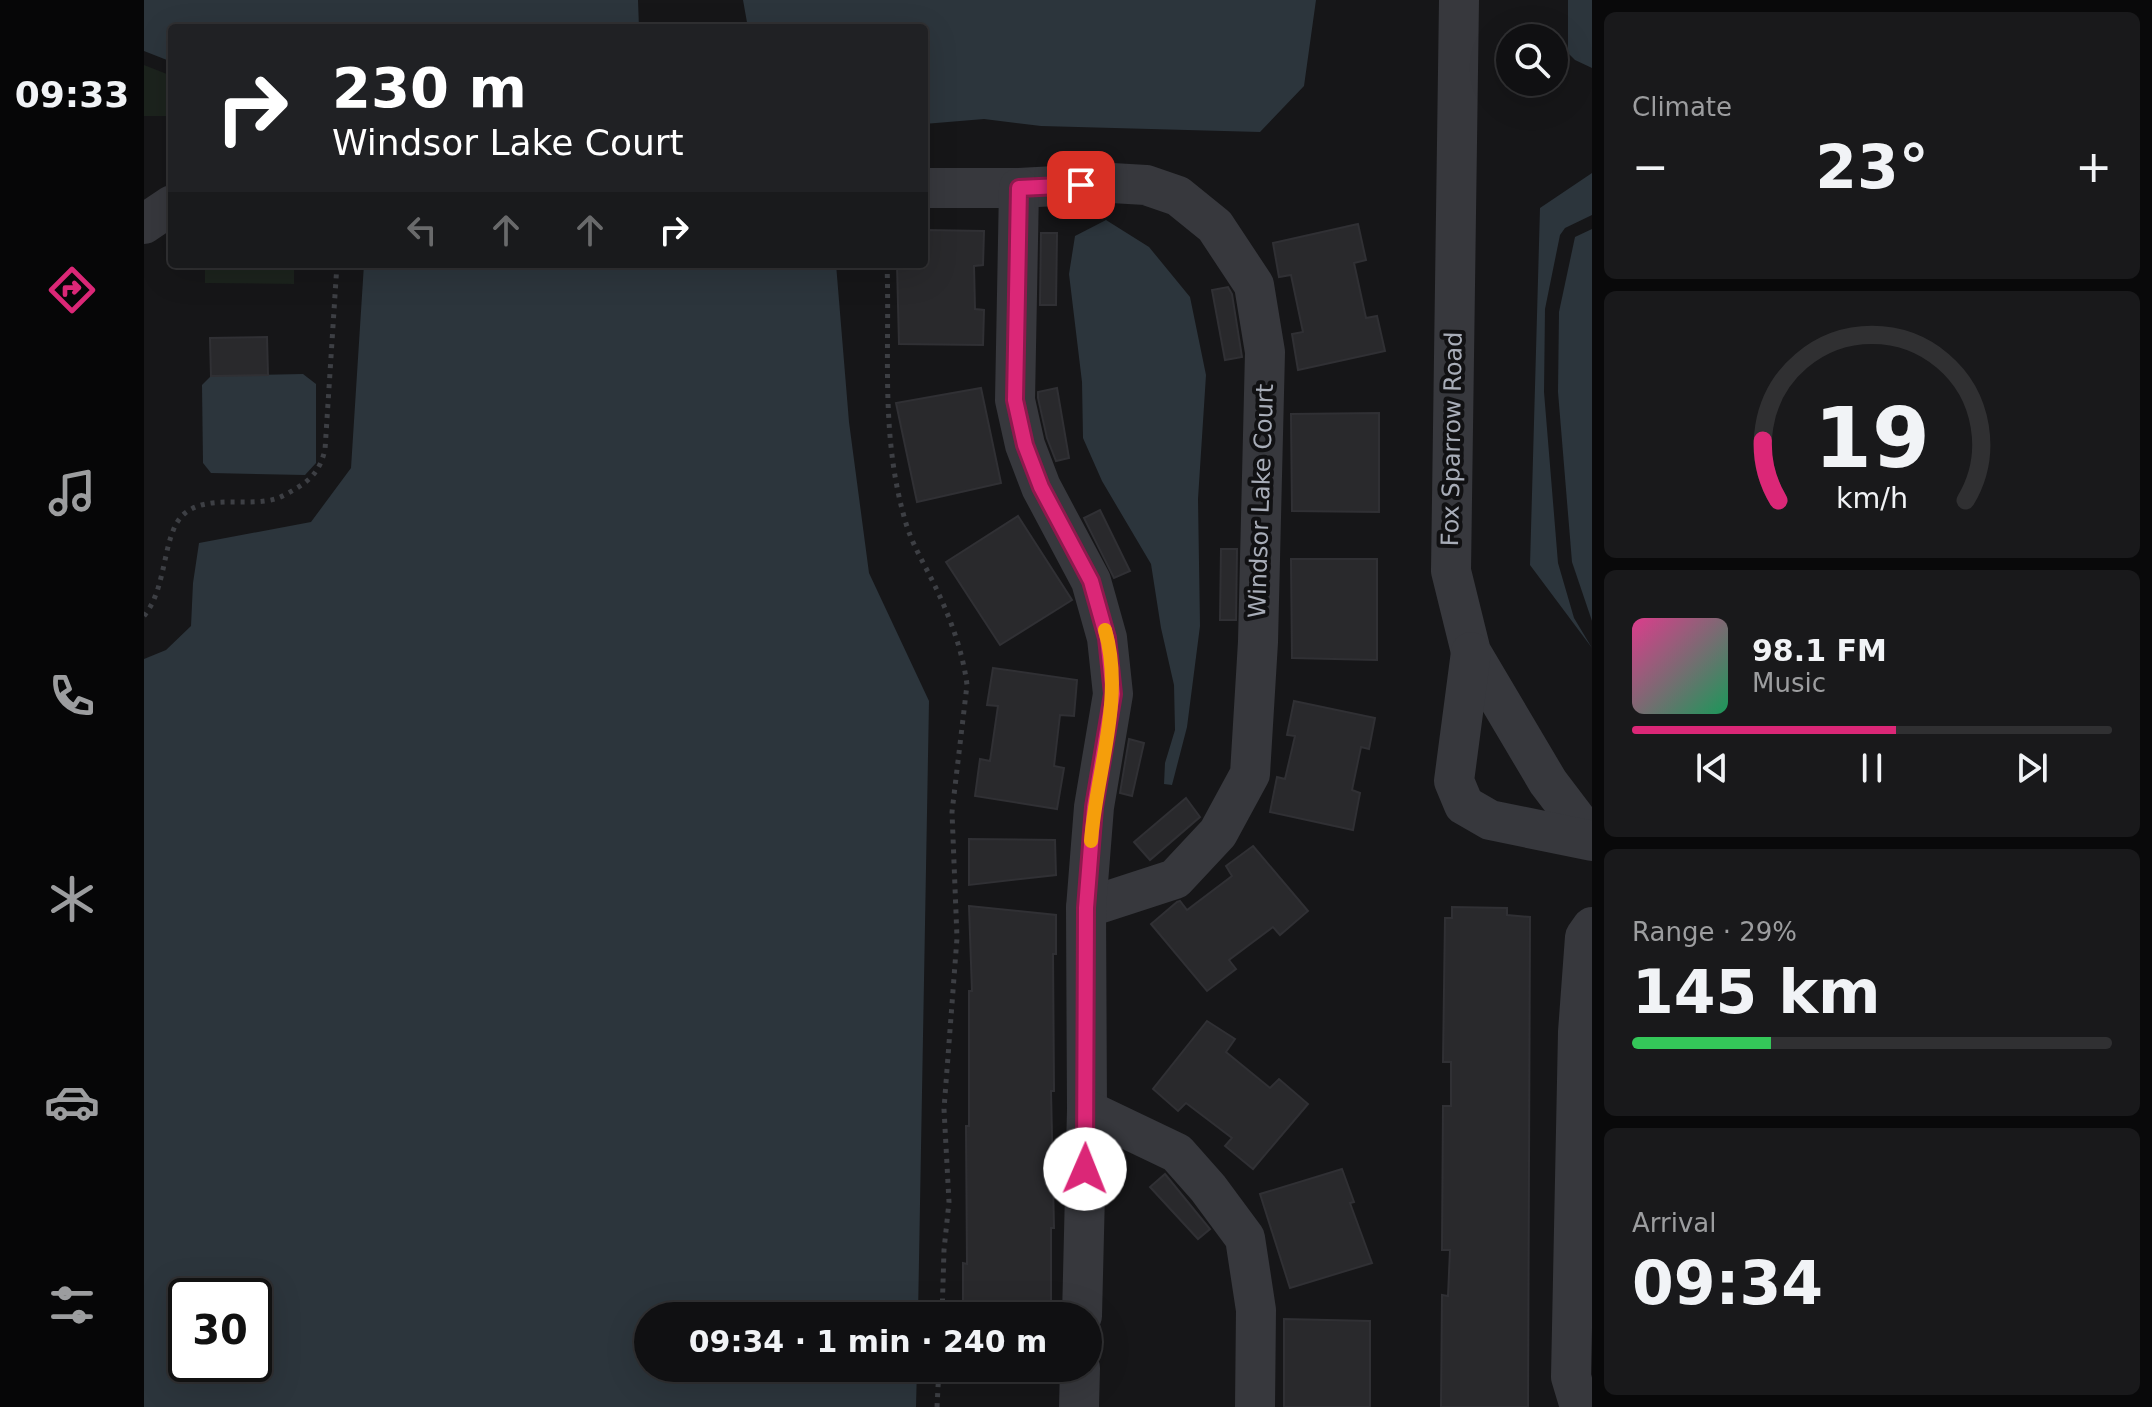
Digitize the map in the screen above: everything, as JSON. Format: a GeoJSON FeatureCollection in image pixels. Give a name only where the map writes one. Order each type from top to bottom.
{"type":"FeatureCollection","features":[{"type":"Feature","properties":{"kind":"street","name":"Fox Sparrow Road"},"geometry":{"type":"LineString","coordinates":[[1459,0],[1451,571],[1471,652],[1548,782],[1592,840]]}},
{"type":"Feature","properties":{"kind":"street","name":"Windsor Lake Court"},"geometry":{"type":"LineString","coordinates":[[928,188],[1146,185],[1178,196],[1215,226],[1254,285],[1265,352],[1258,642],[1250,774],[1218,833],[1175,879],[1086,908]]}},
{"type":"Feature","properties":{"kind":"street"},"geometry":{"type":"LineString","coordinates":[[1019,188],[1015,400],[1025,445],[1041,487],[1091,581],[1107,638],[1113,694],[1094,807],[1086,908],[1087,1110],[1082,1302]]}},
{"type":"Feature","properties":{"kind":"street"},"geometry":{"type":"LineString","coordinates":[[144,224],[168,208]]}},
{"type":"Feature","properties":{"kind":"street"},"geometry":{"type":"LineString","coordinates":[[1471,652],[1454,781],[1464,805],[1490,820],[1592,840]]}},
{"type":"Feature","properties":{"kind":"street"},"geometry":{"type":"LineString","coordinates":[[1580,1407],[1571,1377],[1578,1032],[1585,937],[1592,927]]}},
{"type":"Feature","properties":{"kind":"street"},"geometry":{"type":"LineString","coordinates":[[1087,1110],[1177,1153],[1245,1238],[1256,1310],[1255,1407]]}},
{"type":"Feature","properties":{"kind":"street"},"geometry":{"type":"LineString","coordinates":[[1079,1407],[1080,1382]]}},
{"type":"Feature","properties":{"kind":"path"},"geometry":{"type":"LineString","coordinates":[[144,616],[154,603],[167,549],[175,526],[184,513],[217,503],[273,500],[303,484],[315,475],[321,465],[325,450],[337,268]]}},
{"type":"Feature","properties":{"kind":"path"},"geometry":{"type":"LineString","coordinates":[[887,268],[888,434],[904,517],[915,551],[935,585],[951,626],[965,667],[967,685],[952,812],[957,938],[944,1109],[949,1202],[942,1302]]}},
{"type":"Feature","properties":{"kind":"path"},"geometry":{"type":"LineString","coordinates":[[937,1407],[938,1382]]}},
{"type":"Feature","properties":{"kind":"shaded area"},"geometry":{"type":"Polygon","coordinates":[[[144,0],[638,0],[639,24],[168,24],[168,60],[144,51],[144,0]]]}},
{"type":"Feature","properties":{"kind":"shaded area"},"geometry":{"type":"Polygon","coordinates":[[[743,0],[1316,0],[1304,86],[1260,132],[1041,126],[984,119],[928,124],[928,24],[747,24],[743,0]]]}},
{"type":"Feature","properties":{"kind":"shaded area"},"geometry":{"type":"Polygon","coordinates":[[[1568,0],[1592,0],[1592,68],[1568,53],[1568,0]]]}},
{"type":"Feature","properties":{"kind":"shaded area"},"geometry":{"type":"Polygon","coordinates":[[[144,65],[168,74],[168,116],[144,116],[144,65]]]}},
{"type":"Feature","properties":{"kind":"shaded area"},"geometry":{"type":"Polygon","coordinates":[[[1592,173],[1592,215],[1565,228],[1560,235],[1545,309],[1544,392],[1558,563],[1574,618],[1592,648],[1530,565],[1540,208],[1592,173]]]}},
{"type":"Feature","properties":{"kind":"shaded area"},"geometry":{"type":"Polygon","coordinates":[[[1106,220],[1149,247],[1190,297],[1206,375],[1198,499],[1200,626],[1187,727],[1172,785],[1164,784],[1165,763],[1175,730],[1174,685],[1151,564],[1102,481],[1083,438],[1082,382],[1069,274],[1075,236],[1106,220]]]}},
{"type":"Feature","properties":{"kind":"shaded area"},"geometry":{"type":"Polygon","coordinates":[[[1592,229],[1592,621],[1572,562],[1558,392],[1559,312],[1575,237],[1592,229]]]}},
{"type":"Feature","properties":{"kind":"shaded area"},"geometry":{"type":"Polygon","coordinates":[[[205,268],[294,268],[294,284],[205,283],[205,268]]]}},
{"type":"Feature","properties":{"kind":"shaded area"},"geometry":{"type":"Polygon","coordinates":[[[364,268],[836,268],[849,422],[869,573],[929,701],[918,1302],[634,1302],[634,1382],[917,1382],[916,1407],[144,1407],[144,659],[166,650],[191,626],[199,543],[311,522],[351,468],[364,268]]]}},
{"type":"Feature","properties":{"kind":"shaded area"},"geometry":{"type":"Polygon","coordinates":[[[303,374],[316,384],[316,463],[305,475],[211,473],[203,463],[202,385],[211,376],[303,374]]]}},
{"type":"Feature","properties":{"kind":"building"},"geometry":{"type":"Polygon","coordinates":[[[1358,224],[1366,260],[1354,263],[1366,318],[1377,316],[1385,351],[1298,370],[1292,334],[1303,332],[1291,275],[1279,277],[1273,243],[1358,224]]]}},
{"type":"Feature","properties":{"kind":"building"},"geometry":{"type":"Polygon","coordinates":[[[928,230],[984,231],[983,265],[974,266],[975,309],[984,310],[983,345],[899,344],[897,268],[928,268],[928,230]]]}},
{"type":"Feature","properties":{"kind":"building"},"geometry":{"type":"Polygon","coordinates":[[[1041,233],[1057,233],[1056,305],[1040,305],[1041,233]]]}},
{"type":"Feature","properties":{"kind":"building"},"geometry":{"type":"Polygon","coordinates":[[[1228,287],[1232,294],[1242,357],[1225,360],[1212,290],[1228,287]]]}},
{"type":"Feature","properties":{"kind":"building"},"geometry":{"type":"Polygon","coordinates":[[[267,337],[268,375],[211,376],[210,338],[267,337]]]}},
{"type":"Feature","properties":{"kind":"building"},"geometry":{"type":"Polygon","coordinates":[[[981,388],[1001,483],[917,502],[896,403],[981,388]]]}},
{"type":"Feature","properties":{"kind":"building"},"geometry":{"type":"Polygon","coordinates":[[[1057,388],[1069,458],[1056,461],[1047,438],[1038,392],[1057,388]]]}},
{"type":"Feature","properties":{"kind":"building"},"geometry":{"type":"Polygon","coordinates":[[[1379,413],[1379,512],[1292,511],[1291,414],[1379,413]]]}},
{"type":"Feature","properties":{"kind":"building"},"geometry":{"type":"Polygon","coordinates":[[[1100,510],[1130,571],[1114,578],[1084,518],[1100,510]]]}},
{"type":"Feature","properties":{"kind":"building"},"geometry":{"type":"Polygon","coordinates":[[[1018,516],[1072,600],[1000,645],[946,562],[1018,516]]]}},
{"type":"Feature","properties":{"kind":"building"},"geometry":{"type":"Polygon","coordinates":[[[1221,549],[1237,549],[1236,620],[1220,620],[1221,549]]]}},
{"type":"Feature","properties":{"kind":"building"},"geometry":{"type":"Polygon","coordinates":[[[1291,559],[1377,559],[1377,660],[1292,658],[1291,559]]]}},
{"type":"Feature","properties":{"kind":"building"},"geometry":{"type":"Polygon","coordinates":[[[993,668],[1077,680],[1074,716],[1060,715],[1054,766],[1064,768],[1057,809],[975,796],[980,759],[990,761],[998,706],[987,705],[993,668]]]}},
{"type":"Feature","properties":{"kind":"building"},"geometry":{"type":"Polygon","coordinates":[[[1294,701],[1375,718],[1369,749],[1361,747],[1352,790],[1360,793],[1353,830],[1270,812],[1277,777],[1285,779],[1295,736],[1287,735],[1294,701]]]}},
{"type":"Feature","properties":{"kind":"building"},"geometry":{"type":"Polygon","coordinates":[[[1129,739],[1144,743],[1132,796],[1120,793],[1129,739]]]}},
{"type":"Feature","properties":{"kind":"building"},"geometry":{"type":"Polygon","coordinates":[[[1186,798],[1200,817],[1150,860],[1134,842],[1186,798]]]}},
{"type":"Feature","properties":{"kind":"building"},"geometry":{"type":"Polygon","coordinates":[[[969,839],[1055,840],[1056,875],[969,885],[969,839]]]}},
{"type":"Feature","properties":{"kind":"building"},"geometry":{"type":"Polygon","coordinates":[[[1253,846],[1308,911],[1280,935],[1273,927],[1229,960],[1236,969],[1207,991],[1151,924],[1177,902],[1180,901],[1187,910],[1232,876],[1226,866],[1253,846]]]}},
{"type":"Feature","properties":{"kind":"building"},"geometry":{"type":"Polygon","coordinates":[[[969,906],[1056,915],[1056,954],[1053,954],[1054,1091],[1051,1091],[1054,1228],[1051,1228],[1051,1302],[963,1302],[963,1263],[967,1264],[969,991],[972,991],[969,906]]]}},
{"type":"Feature","properties":{"kind":"building"},"geometry":{"type":"Polygon","coordinates":[[[1452,907],[1507,908],[1507,915],[1530,917],[1528,1407],[1441,1407],[1442,1295],[1448,1296],[1450,1250],[1442,1250],[1443,1106],[1451,1106],[1451,1062],[1443,1062],[1445,918],[1452,918],[1452,907]]]}},
{"type":"Feature","properties":{"kind":"building"},"geometry":{"type":"Polygon","coordinates":[[[1207,1021],[1235,1039],[1226,1052],[1270,1088],[1279,1079],[1308,1104],[1253,1169],[1225,1146],[1232,1138],[1186,1103],[1178,1111],[1153,1089],[1207,1021]]]}},
{"type":"Feature","properties":{"kind":"building"},"geometry":{"type":"Polygon","coordinates":[[[1342,1169],[1354,1202],[1350,1203],[1372,1263],[1290,1288],[1260,1194],[1342,1169]]]}},
{"type":"Feature","properties":{"kind":"building"},"geometry":{"type":"Polygon","coordinates":[[[1165,1174],[1210,1229],[1198,1239],[1150,1187],[1165,1174]]]}},
{"type":"Feature","properties":{"kind":"building"},"geometry":{"type":"Polygon","coordinates":[[[1284,1319],[1370,1321],[1370,1407],[1284,1407],[1284,1319]]]}},
{"type":"Feature","properties":{"kind":"slow traffic"},"geometry":{"type":"LineString","coordinates":[[1091,841],[1113,694],[1105,630]]}},
{"type":"Feature","properties":{"kind":"route"},"geometry":{"type":"LineString","coordinates":[[1081,185],[1019,188],[1015,400],[1025,445],[1041,487],[1091,581],[1107,638],[1113,694],[1094,807],[1086,908],[1085,1169]]}}]}
